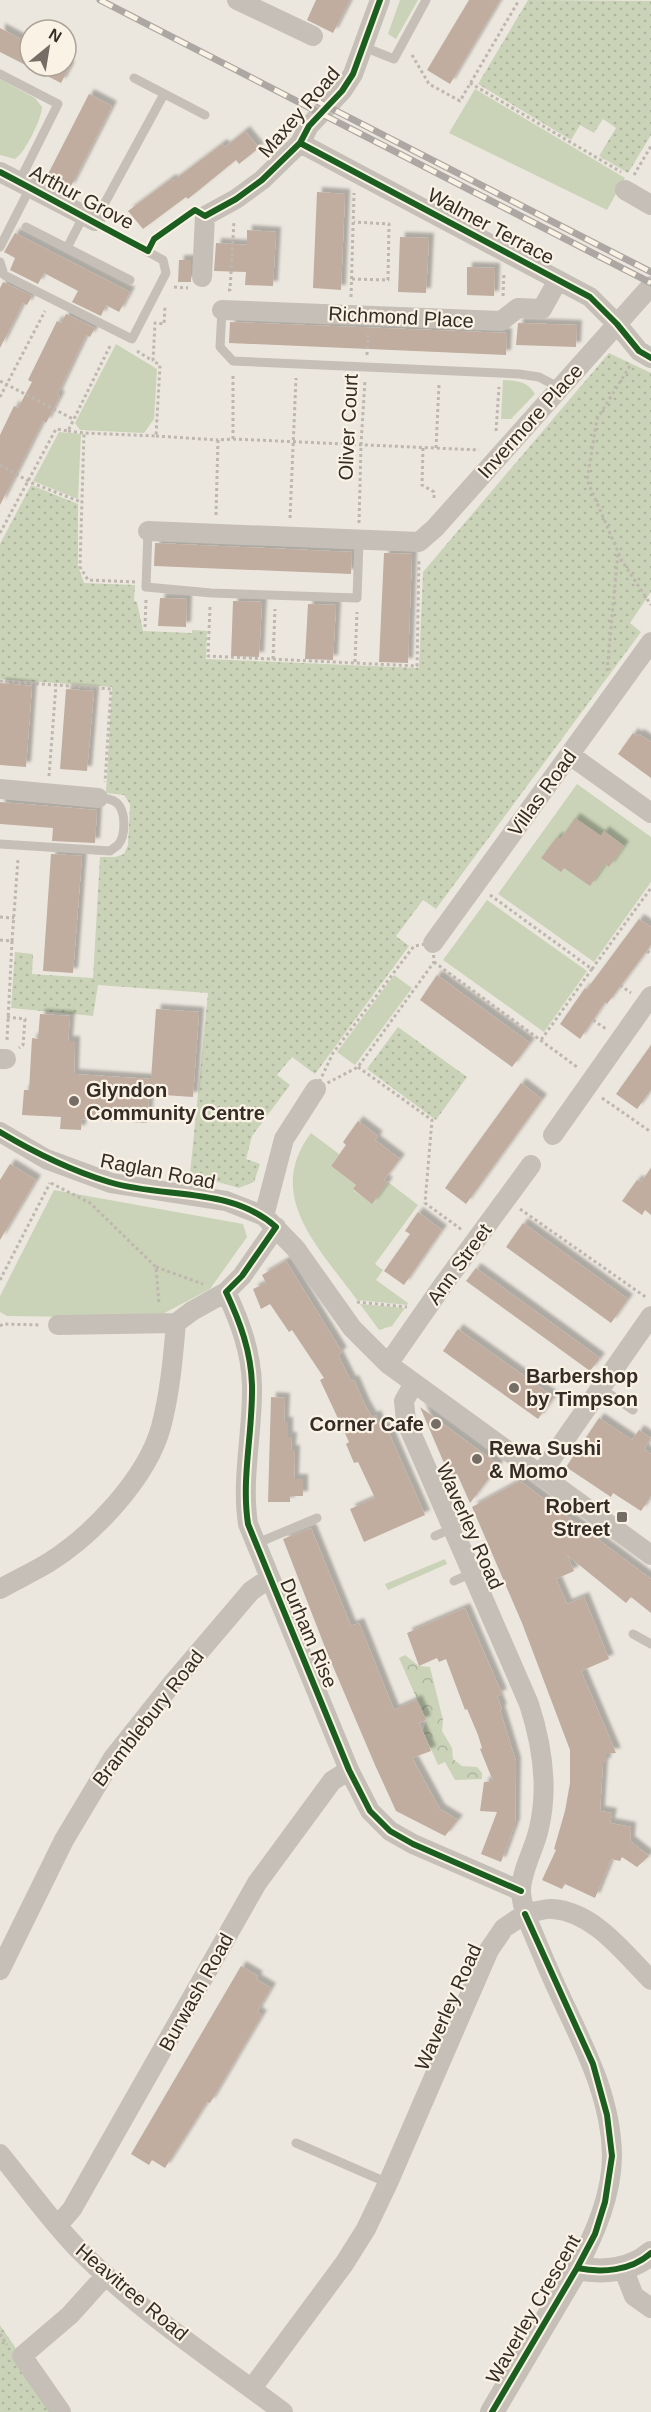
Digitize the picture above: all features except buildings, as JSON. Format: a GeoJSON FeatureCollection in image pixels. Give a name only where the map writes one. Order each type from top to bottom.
{"type":"FeatureCollection","features":[{"type":"Feature","properties":{"kind":"street"},"geometry":{"type":"LineString","coordinates":[[237,0],[269,7],[313,36]]}},
{"type":"Feature","properties":{"kind":"street","name":"Maxey Road"},"geometry":{"type":"LineString","coordinates":[[205,216],[236,199],[261,180],[342,91],[353,74],[380,0]]}},
{"type":"Feature","properties":{"kind":"street","name":"Walmer Terrace"},"geometry":{"type":"LineString","coordinates":[[304,134],[355,172],[590,297],[645,355]]}},
{"type":"Feature","properties":{"kind":"street","name":"Arthur Grove"},"geometry":{"type":"LineString","coordinates":[[0,172],[89,218]]}},
{"type":"Feature","properties":{"kind":"street"},"geometry":{"type":"LineString","coordinates":[[629,184],[651,205]]}},
{"type":"Feature","properties":{"kind":"street"},"geometry":{"type":"LineString","coordinates":[[197,283],[205,216]]}},
{"type":"Feature","properties":{"kind":"street","name":"Richmond Place"},"geometry":{"type":"LineString","coordinates":[[222,310],[501,321],[518,308],[542,309],[558,280]]}},
{"type":"Feature","properties":{"kind":"street","name":"Invermore Place"},"geometry":{"type":"LineString","coordinates":[[419,542],[435,528],[646,292]]}},
{"type":"Feature","properties":{"kind":"street"},"geometry":{"type":"LineString","coordinates":[[148,531],[419,542]]}},
{"type":"Feature","properties":{"kind":"street","name":"Villas Road"},"geometry":{"type":"LineString","coordinates":[[433,953],[475,884],[651,642]]}},
{"type":"Feature","properties":{"kind":"street"},"geometry":{"type":"LineString","coordinates":[[570,755],[651,813]]}},
{"type":"Feature","properties":{"kind":"street"},"geometry":{"type":"LineString","coordinates":[[0,789],[101,798]]}},
{"type":"Feature","properties":{"kind":"street"},"geometry":{"type":"LineString","coordinates":[[553,1135],[651,996]]}},
{"type":"Feature","properties":{"kind":"street"},"geometry":{"type":"LineString","coordinates":[[58,1325],[176,1323],[226,1292],[242,1276],[270,1221],[284,1139],[316,1089]]}},
{"type":"Feature","properties":{"kind":"street","name":"Raglan Road"},"geometry":{"type":"LineString","coordinates":[[0,1132],[46,1159],[111,1183],[226,1200],[270,1221]]}},
{"type":"Feature","properties":{"kind":"street","name":"Ann Street"},"geometry":{"type":"LineString","coordinates":[[388,1364],[531,1165]]}},
{"type":"Feature","properties":{"kind":"street"},"geometry":{"type":"LineString","coordinates":[[270,1221],[296,1249],[352,1328],[388,1364],[651,1555]]}},
{"type":"Feature","properties":{"kind":"street","name":"Durham Rise"},"geometry":{"type":"LineString","coordinates":[[226,1292],[242,1325],[252,1385],[244,1503],[248,1524],[268,1579],[349,1770],[370,1812],[390,1831],[413,1844],[521,1892]]}},
{"type":"Feature","properties":{"kind":"street"},"geometry":{"type":"LineString","coordinates":[[540,1475],[651,1316]]}},
{"type":"Feature","properties":{"kind":"street"},"geometry":{"type":"LineString","coordinates":[[0,1589],[50,1562],[90,1530],[121,1498],[144,1466],[160,1430],[169,1388],[176,1323]]}},
{"type":"Feature","properties":{"kind":"street","name":"Waverley Road"},"geometry":{"type":"LineString","coordinates":[[252,2388],[344,2264],[366,2229],[489,1950],[504,1929],[525,1914],[521,1892],[544,1803],[542,1753],[529,1704],[472,1573],[444,1532],[406,1421],[404,1401],[414,1383]]}},
{"type":"Feature","properties":{"kind":"street","name":"Bramblebury Road"},"geometry":{"type":"LineString","coordinates":[[0,1970],[64,1840],[113,1758],[156,1702],[251,1591],[268,1579]]}},
{"type":"Feature","properties":{"kind":"street","name":"Burwash Road"},"geometry":{"type":"LineString","coordinates":[[58,2225],[72,2209],[257,1883],[332,1781],[349,1770]]}},
{"type":"Feature","properties":{"kind":"street"},"geometry":{"type":"LineString","coordinates":[[525,1914],[552,1908],[576,1915],[604,1932],[651,1980]]}},
{"type":"Feature","properties":{"kind":"street","name":"Waverley Crescent"},"geometry":{"type":"LineString","coordinates":[[492,2412],[578,2268],[595,2234],[605,2202],[612,2156],[608,2115],[593,2064],[525,1914]]}},
{"type":"Feature","properties":{"kind":"street","name":"Heavitree Road"},"geometry":{"type":"LineString","coordinates":[[0,2154],[58,2225],[106,2275],[283,2412]]}},
{"type":"Feature","properties":{"kind":"street"},"geometry":{"type":"LineString","coordinates":[[578,2268],[599,2272],[623,2268],[651,2253]]}},
{"type":"Feature","properties":{"kind":"street"},"geometry":{"type":"LineString","coordinates":[[623,2268],[634,2296],[651,2308]]}},
{"type":"Feature","properties":{"kind":"street"},"geometry":{"type":"LineString","coordinates":[[61,2412],[22,2356],[70,2315],[106,2275]]}},
{"type":"Feature","properties":{"kind":"lane"},"geometry":{"type":"LineString","coordinates":[[364,47],[394,59],[426,0]]}},
{"type":"Feature","properties":{"kind":"lane"},"geometry":{"type":"LineString","coordinates":[[0,74],[58,104],[24,185]]}},
{"type":"Feature","properties":{"kind":"lane"},"geometry":{"type":"LineString","coordinates":[[134,78],[205,115]]}},
{"type":"Feature","properties":{"kind":"lane"},"geometry":{"type":"LineString","coordinates":[[89,218],[164,94]]}},
{"type":"Feature","properties":{"kind":"lane","name":"Arthur Grove"},"geometry":{"type":"LineString","coordinates":[[0,247],[24,185]]}},
{"type":"Feature","properties":{"kind":"lane","name":"Arthur Grove"},"geometry":{"type":"LineString","coordinates":[[67,248],[89,218],[163,260],[166,273],[132,339],[118,332]]}},
{"type":"Feature","properties":{"kind":"lane"},"geometry":{"type":"LineString","coordinates":[[26,227],[130,280]]}},
{"type":"Feature","properties":{"kind":"lane"},"geometry":{"type":"LineString","coordinates":[[0,262],[4,274],[118,332]]}},
{"type":"Feature","properties":{"kind":"lane"},"geometry":{"type":"LineString","coordinates":[[222,310],[220,347],[233,361],[501,373],[539,377],[560,388]]}},
{"type":"Feature","properties":{"kind":"lane"},"geometry":{"type":"LineString","coordinates":[[148,531],[146,587],[211,593],[357,598],[359,541]]}},
{"type":"Feature","properties":{"kind":"lane"},"geometry":{"type":"LineString","coordinates":[[0,844],[110,851],[118,846],[122,837],[123,813],[120,805],[101,798]]}},
{"type":"Feature","properties":{"kind":"lane"},"geometry":{"type":"LineString","coordinates":[[601,1388],[633,1410]]}},
{"type":"Feature","properties":{"kind":"lane"},"geometry":{"type":"LineString","coordinates":[[255,1544],[317,1518]]}},
{"type":"Feature","properties":{"kind":"lane"},"geometry":{"type":"LineString","coordinates":[[454,1581],[472,1573]]}},
{"type":"Feature","properties":{"kind":"lane"},"geometry":{"type":"LineString","coordinates":[[633,1634],[651,1644]]}},
{"type":"Feature","properties":{"kind":"lane"},"geometry":{"type":"LineString","coordinates":[[296,2143],[388,2183]]}},
{"type":"Feature","properties":{"kind":"path"},"geometry":{"type":"LineString","coordinates":[[403,40],[429,84],[460,101],[519,0]]}},
{"type":"Feature","properties":{"kind":"path"},"geometry":{"type":"LineString","coordinates":[[470,83],[629,184],[651,146]]}},
{"type":"Feature","properties":{"kind":"path"},"geometry":{"type":"LineString","coordinates":[[355,172],[352,279],[360,315]]}},
{"type":"Feature","properties":{"kind":"path"},"geometry":{"type":"LineString","coordinates":[[222,310],[223,290],[230,290],[236,199]]}},
{"type":"Feature","properties":{"kind":"path"},"geometry":{"type":"LineString","coordinates":[[147,251],[154,239],[195,210],[205,216]]}},
{"type":"Feature","properties":{"kind":"path"},"geometry":{"type":"LineString","coordinates":[[352,279],[388,279],[389,224],[353,222]]}},
{"type":"Feature","properties":{"kind":"path"},"geometry":{"type":"LineString","coordinates":[[170,287],[197,283]]}},
{"type":"Feature","properties":{"kind":"path"},"geometry":{"type":"LineString","coordinates":[[156,436],[160,365],[153,361],[155,323],[164,324],[165,298]]}},
{"type":"Feature","properties":{"kind":"path"},"geometry":{"type":"LineString","coordinates":[[0,397],[52,299]]}},
{"type":"Feature","properties":{"kind":"path"},"geometry":{"type":"LineString","coordinates":[[68,430],[118,332]]}},
{"type":"Feature","properties":{"kind":"path"},"geometry":{"type":"LineString","coordinates":[[645,355],[597,419],[587,480],[618,552],[651,605]]}},
{"type":"Feature","properties":{"kind":"path"},"geometry":{"type":"LineString","coordinates":[[233,361],[233,439]]}},
{"type":"Feature","properties":{"kind":"path"},"geometry":{"type":"LineString","coordinates":[[289,538],[297,364]]}},
{"type":"Feature","properties":{"kind":"path"},"geometry":{"type":"LineString","coordinates":[[436,448],[440,371]]}},
{"type":"Feature","properties":{"kind":"path"},"geometry":{"type":"LineString","coordinates":[[0,381],[74,420]]}},
{"type":"Feature","properties":{"kind":"path"},"geometry":{"type":"LineString","coordinates":[[0,533],[56,429],[84,433],[218,440],[484,450]]}},
{"type":"Feature","properties":{"kind":"path"},"geometry":{"type":"LineString","coordinates":[[84,433],[80,567],[88,580],[136,582],[146,587],[145,627]]}},
{"type":"Feature","properties":{"kind":"path"},"geometry":{"type":"LineString","coordinates":[[216,534],[218,440]]}},
{"type":"Feature","properties":{"kind":"path"},"geometry":{"type":"LineString","coordinates":[[423,448],[422,485],[434,492],[435,528]]}},
{"type":"Feature","properties":{"kind":"path"},"geometry":{"type":"LineString","coordinates":[[0,465],[28,481],[81,502]]}},
{"type":"Feature","properties":{"kind":"path"},"geometry":{"type":"LineString","coordinates":[[211,593],[208,656],[417,666],[419,542]]}},
{"type":"Feature","properties":{"kind":"path"},"geometry":{"type":"LineString","coordinates":[[606,675],[618,552]]}},
{"type":"Feature","properties":{"kind":"path"},"geometry":{"type":"LineString","coordinates":[[273,659],[276,596]]}},
{"type":"Feature","properties":{"kind":"path"},"geometry":{"type":"LineString","coordinates":[[355,662],[357,598]]}},
{"type":"Feature","properties":{"kind":"path"},"geometry":{"type":"LineString","coordinates":[[0,681],[111,689],[101,798]]}},
{"type":"Feature","properties":{"kind":"path"},"geometry":{"type":"LineString","coordinates":[[48,793],[56,685]]}},
{"type":"Feature","properties":{"kind":"path"},"geometry":{"type":"LineString","coordinates":[[3,1059],[7,1034],[18,845]]}},
{"type":"Feature","properties":{"kind":"path"},"geometry":{"type":"LineString","coordinates":[[475,884],[592,969]]}},
{"type":"Feature","properties":{"kind":"path"},"geometry":{"type":"LineString","coordinates":[[541,1040],[651,888]]}},
{"type":"Feature","properties":{"kind":"path"},"geometry":{"type":"LineString","coordinates":[[0,917],[14,918]]}},
{"type":"Feature","properties":{"kind":"path"},"geometry":{"type":"LineString","coordinates":[[0,940],[12,940]]}},
{"type":"Feature","properties":{"kind":"path"},"geometry":{"type":"LineString","coordinates":[[316,1089],[333,1053],[414,946],[433,953],[651,1132]]}},
{"type":"Feature","properties":{"kind":"path"},"geometry":{"type":"LineString","coordinates":[[647,951],[651,954]]}},
{"type":"Feature","properties":{"kind":"path"},"geometry":{"type":"LineString","coordinates":[[316,1089],[358,1067],[433,953]]}},
{"type":"Feature","properties":{"kind":"path"},"geometry":{"type":"LineString","coordinates":[[3,1059],[23,1045],[25,1019],[7,1017]]}},
{"type":"Feature","properties":{"kind":"path"},"geometry":{"type":"LineString","coordinates":[[0,1034],[7,1034]]}},
{"type":"Feature","properties":{"kind":"path"},"geometry":{"type":"LineString","coordinates":[[358,1067],[432,1120],[425,1203],[476,1240]]}},
{"type":"Feature","properties":{"kind":"path"},"geometry":{"type":"LineString","coordinates":[[0,1280],[51,1183],[90,1203],[156,1267],[226,1292]]}},
{"type":"Feature","properties":{"kind":"path"},"geometry":{"type":"LineString","coordinates":[[506,1200],[651,1301]]}},
{"type":"Feature","properties":{"kind":"path"},"geometry":{"type":"LineString","coordinates":[[156,1267],[158,1304],[176,1323]]}},
{"type":"Feature","properties":{"kind":"path"},"geometry":{"type":"LineString","coordinates":[[332,1300],[427,1308]]}},
{"type":"Feature","properties":{"kind":"path"},"geometry":{"type":"LineString","coordinates":[[1,1324],[58,1325]]}},
{"type":"Feature","properties":{"kind":"green space"},"geometry":{"type":"Polygon","coordinates":[[[400,0],[418,0],[396,39],[388,34],[400,0]]]}},
{"type":"Feature","properties":{"kind":"green space"},"geometry":{"type":"Polygon","coordinates":[[[528,0],[651,1],[651,135],[628,173],[599,156],[616,128],[603,119],[594,133],[580,125],[571,140],[478,84],[528,0]]]}},
{"type":"Feature","properties":{"kind":"green space"},"geometry":{"type":"Polygon","coordinates":[[[0,79],[35,98],[42,107],[32,135],[15,159],[0,155],[0,79]]]}},
{"type":"Feature","properties":{"kind":"green space"},"geometry":{"type":"Polygon","coordinates":[[[475,89],[625,178],[607,210],[449,133],[475,89]]]}},
{"type":"Feature","properties":{"kind":"green space"},"geometry":{"type":"Polygon","coordinates":[[[116,344],[157,369],[154,419],[144,433],[80,430],[75,423],[116,344]]]}},
{"type":"Feature","properties":{"kind":"green space"},"geometry":{"type":"Polygon","coordinates":[[[609,353],[651,373],[651,592],[630,623],[641,632],[436,909],[423,900],[396,936],[409,946],[315,1074],[292,1057],[277,1075],[290,1085],[252,1136],[246,1159],[260,1164],[254,1182],[239,1188],[190,1174],[208,993],[98,985],[93,1016],[11,1008],[15,952],[33,954],[32,974],[93,978],[100,857],[115,857],[124,854],[128,845],[130,804],[124,795],[106,793],[112,687],[0,679],[0,544],[31,485],[78,504],[78,566],[84,583],[135,585],[134,601],[137,602],[143,631],[192,633],[192,630],[207,631],[206,659],[419,668],[423,572],[609,353]]]}},
{"type":"Feature","properties":{"kind":"green space"},"geometry":{"type":"Polygon","coordinates":[[[503,380],[525,384],[535,394],[511,419],[501,419],[503,380]]]}},
{"type":"Feature","properties":{"kind":"green space"},"geometry":{"type":"Polygon","coordinates":[[[59,432],[81,434],[78,499],[33,481],[59,432]]]}},
{"type":"Feature","properties":{"kind":"green space"},"geometry":{"type":"Polygon","coordinates":[[[577,784],[651,837],[651,882],[594,962],[498,894],[577,784]]]}},
{"type":"Feature","properties":{"kind":"green space"},"geometry":{"type":"Polygon","coordinates":[[[487,900],[587,971],[544,1032],[443,960],[487,900]]]}},
{"type":"Feature","properties":{"kind":"green space"},"geometry":{"type":"Polygon","coordinates":[[[394,975],[412,988],[355,1065],[337,1052],[394,975]]]}},
{"type":"Feature","properties":{"kind":"green space"},"geometry":{"type":"Polygon","coordinates":[[[398,1027],[467,1077],[436,1120],[367,1069],[398,1027]]]}},
{"type":"Feature","properties":{"kind":"green space"},"geometry":{"type":"Polygon","coordinates":[[[311,1133],[339,1154],[331,1166],[356,1185],[353,1190],[372,1203],[388,1182],[418,1205],[375,1264],[383,1270],[376,1280],[408,1303],[407,1305],[357,1300],[314,1242],[302,1221],[295,1200],[293,1179],[298,1156],[311,1133]]]}},
{"type":"Feature","properties":{"kind":"green space"},"geometry":{"type":"Polygon","coordinates":[[[54,1190],[243,1224],[247,1237],[210,1289],[155,1318],[7,1316],[0,1312],[0,1296],[54,1190]]]}},
{"type":"Feature","properties":{"kind":"green space"},"geometry":{"type":"Polygon","coordinates":[[[360,1304],[405,1308],[392,1326],[379,1330],[360,1304]]]}},
{"type":"Feature","properties":{"kind":"green space"},"geometry":{"type":"Polygon","coordinates":[[[445,1559],[447,1564],[388,1590],[385,1584],[445,1559]]]}},
{"type":"Feature","properties":{"kind":"green space"},"geometry":{"type":"Polygon","coordinates":[[[405,1655],[419,1666],[430,1667],[443,1720],[442,1731],[452,1748],[453,1759],[462,1766],[477,1767],[482,1773],[482,1779],[455,1780],[445,1762],[438,1765],[423,1731],[426,1720],[399,1658],[405,1655]]]}},
{"type":"Feature","properties":{"kind":"green space"},"geometry":{"type":"Polygon","coordinates":[[[0,2325],[15,2347],[19,2362],[52,2412],[0,2412],[0,2325]]]}},
{"type":"Feature","properties":{"kind":"railway"},"geometry":{"type":"LineString","coordinates":[[100,0],[651,283]]}},
{"type":"Feature","properties":{"kind":"railway"},"geometry":{"type":"LineString","coordinates":[[311,98],[651,272]]}},
{"type":"Feature","properties":{"kind":"cycle path"},"geometry":{"type":"LineString","coordinates":[[0,172],[148,251],[154,239],[195,210],[205,216],[236,199],[262,180],[300,143],[309,126],[342,91],[353,74],[380,0]]}},
{"type":"Feature","properties":{"kind":"cycle path"},"geometry":{"type":"LineString","coordinates":[[300,143],[590,297],[617,324],[639,351],[651,358]]}},
{"type":"Feature","properties":{"kind":"cycle path"},"geometry":{"type":"LineString","coordinates":[[0,1132],[53,1160],[109,1182],[217,1199],[258,1214],[276,1227],[242,1276],[226,1292],[244,1337],[251,1372],[252,1403],[246,1472],[248,1524],[349,1770],[370,1811],[390,1831],[413,1844],[521,1891]]}},
{"type":"Feature","properties":{"kind":"cycle path"},"geometry":{"type":"LineString","coordinates":[[492,2412],[595,2234],[605,2202],[612,2156],[607,2115],[593,2064],[525,1914]]}},
{"type":"Feature","properties":{"kind":"cycle path"},"geometry":{"type":"LineString","coordinates":[[577,2268],[616,2269],[635,2264],[651,2253]]}},
{"type":"Feature","properties":{"kind":"place","name":"Glyndon Community Centre"},"geometry":{"type":"Point","coordinates":[74,1101]}},
{"type":"Feature","properties":{"kind":"place","name":"Barbershop by Timpson"},"geometry":{"type":"Point","coordinates":[514,1388]}},
{"type":"Feature","properties":{"kind":"place","name":"Corner Cafe"},"geometry":{"type":"Point","coordinates":[436,1424]}},
{"type":"Feature","properties":{"kind":"place","name":"Rewa Sushi & Momo"},"geometry":{"type":"Point","coordinates":[477,1459]}},
{"type":"Feature","properties":{"kind":"place","name":"Robert Street"},"geometry":{"type":"Point","coordinates":[622,1517]}}]}
